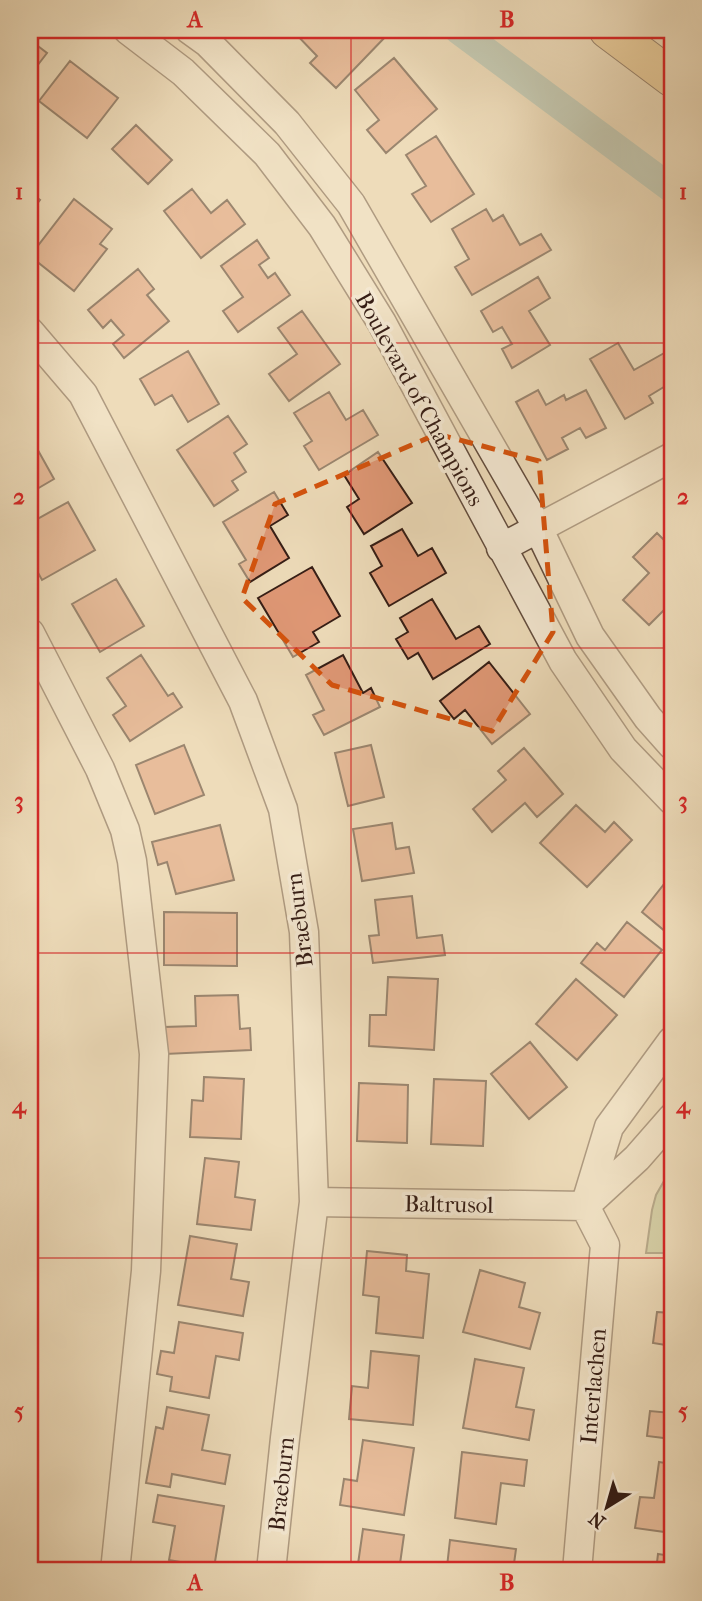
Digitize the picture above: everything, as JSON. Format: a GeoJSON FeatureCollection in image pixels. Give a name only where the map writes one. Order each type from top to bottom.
{"type":"FeatureCollection","features":[{"type":"Feature","properties":{"kind":"main road"},"geometry":{"type":"LineString","coordinates":[[608,30],[672,78]]}},
{"type":"Feature","properties":{"kind":"street","name":"Boulevard of Champions"},"geometry":{"type":"LineString","coordinates":[[128,30],[183,72],[267,154],[322,226],[382,323],[563,661],[623,749],[672,800]]}},
{"type":"Feature","properties":{"kind":"street","name":"Boulevard of Champions"},"geometry":{"type":"LineString","coordinates":[[190,30],[208,43],[287,123],[351,204],[538,528],[590,636],[648,718],[672,745]]}},
{"type":"Feature","properties":{"kind":"street","name":"Braeburn"},"geometry":{"type":"LineString","coordinates":[[30,332],[83,394],[243,701],[284,809],[304,932],[314,1202],[271,1571]]}},
{"type":"Feature","properties":{"kind":"street"},"geometry":{"type":"LineString","coordinates":[[501,548],[672,457]]}},
{"type":"Feature","properties":{"kind":"street"},"geometry":{"type":"LineString","coordinates":[[30,634],[100,769],[125,830],[132,861],[154,1054],[146,1271],[115,1571]]}},
{"type":"Feature","properties":{"kind":"street"},"geometry":{"type":"LineString","coordinates":[[585,1206],[610,1127],[672,1041]]}},
{"type":"Feature","properties":{"kind":"street"},"geometry":{"type":"LineString","coordinates":[[585,1206],[637,1158],[672,1118]]}},
{"type":"Feature","properties":{"kind":"street","name":"Baltrusol"},"geometry":{"type":"LineString","coordinates":[[314,1202],[585,1206]]}},
{"type":"Feature","properties":{"kind":"street","name":"Interlachen"},"geometry":{"type":"LineString","coordinates":[[577,1571],[605,1245],[585,1206]]}},
{"type":"Feature","properties":{"kind":"highlighted area"},"geometry":{"type":"Polygon","coordinates":[[[437,434],[539,461],[553,632],[492,731],[332,685],[242,598],[275,504],[437,434]]]}},
{"type":"Feature","properties":{"kind":"green space"},"geometry":{"type":"Polygon","coordinates":[[[672,1167],[672,1253],[646,1253],[656,1195],[672,1167]]]}},
{"type":"Feature","properties":{"kind":"building"},"geometry":{"type":"Polygon","coordinates":[[[292,30],[383,30],[388,34],[336,88],[310,63],[317,56],[292,30]]]}},
{"type":"Feature","properties":{"kind":"building"},"geometry":{"type":"Polygon","coordinates":[[[30,40],[47,53],[30,75],[30,40]]]}},
{"type":"Feature","properties":{"kind":"building"},"geometry":{"type":"Polygon","coordinates":[[[394,58],[437,109],[386,153],[367,130],[379,120],[355,90],[394,58]]]}},
{"type":"Feature","properties":{"kind":"building"},"geometry":{"type":"Polygon","coordinates":[[[70,61],[118,98],[87,138],[39,101],[70,61]]]}},
{"type":"Feature","properties":{"kind":"building"},"geometry":{"type":"Polygon","coordinates":[[[136,125],[172,160],[148,184],[112,149],[136,125]]]}},
{"type":"Feature","properties":{"kind":"building"},"geometry":{"type":"Polygon","coordinates":[[[436,136],[474,194],[431,222],[412,194],[426,186],[406,155],[436,136]]]}},
{"type":"Feature","properties":{"kind":"building"},"geometry":{"type":"Polygon","coordinates":[[[192,189],[211,213],[227,200],[245,224],[201,258],[164,211],[192,189]]]}},
{"type":"Feature","properties":{"kind":"building"},"geometry":{"type":"Polygon","coordinates":[[[30,192],[40,200],[30,213],[30,192]]]}},
{"type":"Feature","properties":{"kind":"building"},"geometry":{"type":"Polygon","coordinates":[[[74,199],[112,229],[100,244],[107,249],[74,291],[30,256],[74,199]]]}},
{"type":"Feature","properties":{"kind":"building"},"geometry":{"type":"Polygon","coordinates":[[[486,209],[493,221],[503,215],[520,245],[541,234],[551,250],[472,295],[455,267],[469,259],[452,229],[486,209]]]}},
{"type":"Feature","properties":{"kind":"building"},"geometry":{"type":"Polygon","coordinates":[[[257,240],[269,258],[259,265],[268,278],[275,273],[290,295],[238,332],[223,311],[243,297],[221,266],[257,240]]]}},
{"type":"Feature","properties":{"kind":"building"},"geometry":{"type":"Polygon","coordinates":[[[138,269],[154,289],[147,295],[169,321],[124,358],[113,344],[124,335],[111,320],[103,328],[88,310],[138,269]]]}},
{"type":"Feature","properties":{"kind":"building"},"geometry":{"type":"Polygon","coordinates":[[[538,277],[550,298],[529,311],[550,345],[512,368],[502,349],[512,344],[502,327],[493,332],[481,311],[538,277]]]}},
{"type":"Feature","properties":{"kind":"building"},"geometry":{"type":"Polygon","coordinates":[[[302,311],[340,364],[289,401],[269,374],[297,354],[278,328],[302,311]]]}},
{"type":"Feature","properties":{"kind":"building"},"geometry":{"type":"Polygon","coordinates":[[[618,343],[634,370],[666,352],[672,363],[672,382],[649,396],[653,403],[625,419],[590,359],[618,343]]]}},
{"type":"Feature","properties":{"kind":"building"},"geometry":{"type":"Polygon","coordinates":[[[188,351],[219,404],[188,422],[172,395],[155,405],[140,379],[188,351]]]}},
{"type":"Feature","properties":{"kind":"building"},"geometry":{"type":"Polygon","coordinates":[[[538,390],[546,405],[564,395],[566,400],[586,390],[606,428],[586,438],[580,428],[562,438],[568,449],[547,460],[516,402],[538,390]]]}},
{"type":"Feature","properties":{"kind":"building"},"geometry":{"type":"Polygon","coordinates":[[[329,392],[346,420],[363,410],[378,435],[319,470],[304,446],[312,441],[294,413],[329,392]]]}},
{"type":"Feature","properties":{"kind":"building"},"geometry":{"type":"Polygon","coordinates":[[[228,416],[247,444],[234,453],[246,472],[232,481],[238,490],[214,506],[177,450],[228,416]]]}},
{"type":"Feature","properties":{"kind":"building"},"geometry":{"type":"Polygon","coordinates":[[[30,436],[54,479],[30,493],[30,436]]]}},
{"type":"Feature","properties":{"kind":"building"},"geometry":{"type":"Polygon","coordinates":[[[378,452],[412,503],[364,534],[347,507],[359,499],[344,475],[378,452]]]}},
{"type":"Feature","properties":{"kind":"building"},"geometry":{"type":"Polygon","coordinates":[[[274,492],[288,515],[270,526],[289,558],[250,582],[239,564],[246,560],[223,522],[274,492]]]}},
{"type":"Feature","properties":{"kind":"building"},"geometry":{"type":"Polygon","coordinates":[[[68,502],[95,550],[42,580],[30,558],[30,523],[68,502]]]}},
{"type":"Feature","properties":{"kind":"building"},"geometry":{"type":"Polygon","coordinates":[[[402,529],[418,556],[432,548],[446,573],[389,606],[370,573],[382,566],[371,546],[402,529]]]}},
{"type":"Feature","properties":{"kind":"building"},"geometry":{"type":"Polygon","coordinates":[[[657,533],[672,548],[672,602],[649,625],[623,600],[649,573],[633,557],[657,533]]]}},
{"type":"Feature","properties":{"kind":"building"},"geometry":{"type":"Polygon","coordinates":[[[312,567],[340,616],[313,632],[319,642],[293,657],[258,598],[312,567]]]}},
{"type":"Feature","properties":{"kind":"building"},"geometry":{"type":"Polygon","coordinates":[[[116,579],[144,626],[100,652],[72,604],[116,579]]]}},
{"type":"Feature","properties":{"kind":"building"},"geometry":{"type":"Polygon","coordinates":[[[432,599],[456,639],[479,626],[490,644],[433,679],[418,653],[408,659],[396,639],[408,632],[400,618],[432,599]]]}},
{"type":"Feature","properties":{"kind":"building"},"geometry":{"type":"Polygon","coordinates":[[[141,655],[168,696],[173,693],[182,707],[130,741],[113,715],[126,706],[107,678],[141,655]]]}},
{"type":"Feature","properties":{"kind":"building"},"geometry":{"type":"Polygon","coordinates":[[[343,655],[363,693],[371,688],[380,707],[324,735],[313,715],[324,710],[306,675],[343,655]]]}},
{"type":"Feature","properties":{"kind":"building"},"geometry":{"type":"Polygon","coordinates":[[[489,662],[530,714],[492,744],[465,710],[454,719],[440,701],[489,662]]]}},
{"type":"Feature","properties":{"kind":"building"},"geometry":{"type":"Polygon","coordinates":[[[184,745],[204,795],[155,814],[136,765],[184,745]]]}},
{"type":"Feature","properties":{"kind":"building"},"geometry":{"type":"Polygon","coordinates":[[[371,745],[384,797],[348,806],[335,753],[371,745]]]}},
{"type":"Feature","properties":{"kind":"building"},"geometry":{"type":"Polygon","coordinates":[[[524,748],[563,794],[537,817],[525,803],[492,832],[473,809],[506,780],[498,771],[524,748]]]}},
{"type":"Feature","properties":{"kind":"building"},"geometry":{"type":"Polygon","coordinates":[[[576,805],[605,832],[614,822],[632,840],[587,887],[540,843],[576,805]]]}},
{"type":"Feature","properties":{"kind":"building"},"geometry":{"type":"Polygon","coordinates":[[[392,823],[396,849],[409,847],[414,873],[362,881],[353,829],[392,823]]]}},
{"type":"Feature","properties":{"kind":"building"},"geometry":{"type":"Polygon","coordinates":[[[220,825],[234,880],[176,894],[167,862],[158,865],[152,842],[220,825]]]}},
{"type":"Feature","properties":{"kind":"building"},"geometry":{"type":"Polygon","coordinates":[[[672,874],[672,937],[642,912],[672,874]]]}},
{"type":"Feature","properties":{"kind":"building"},"geometry":{"type":"Polygon","coordinates":[[[412,896],[417,938],[442,935],[445,955],[373,963],[369,936],[379,935],[375,900],[412,896]]]}},
{"type":"Feature","properties":{"kind":"building"},"geometry":{"type":"Polygon","coordinates":[[[164,912],[237,913],[237,966],[164,965],[164,912]]]}},
{"type":"Feature","properties":{"kind":"building"},"geometry":{"type":"Polygon","coordinates":[[[627,922],[662,950],[624,997],[581,963],[597,943],[605,950],[627,922]]]}},
{"type":"Feature","properties":{"kind":"building"},"geometry":{"type":"Polygon","coordinates":[[[388,977],[438,979],[434,1050],[369,1046],[370,1015],[386,1015],[388,977]]]}},
{"type":"Feature","properties":{"kind":"building"},"geometry":{"type":"Polygon","coordinates":[[[576,979],[617,1015],[577,1060],[536,1024],[576,979]]]}},
{"type":"Feature","properties":{"kind":"building"},"geometry":{"type":"Polygon","coordinates":[[[238,995],[240,1029],[250,1028],[251,1050],[165,1054],[164,1027],[196,1026],[195,996],[238,995]]]}},
{"type":"Feature","properties":{"kind":"building"},"geometry":{"type":"Polygon","coordinates":[[[530,1042],[567,1087],[529,1119],[491,1074],[530,1042]]]}},
{"type":"Feature","properties":{"kind":"building"},"geometry":{"type":"Polygon","coordinates":[[[204,1077],[244,1079],[241,1139],[190,1137],[192,1100],[203,1101],[204,1077]]]}},
{"type":"Feature","properties":{"kind":"building"},"geometry":{"type":"Polygon","coordinates":[[[434,1079],[486,1081],[483,1146],[431,1144],[434,1079]]]}},
{"type":"Feature","properties":{"kind":"building"},"geometry":{"type":"Polygon","coordinates":[[[359,1083],[408,1085],[407,1143],[357,1141],[359,1083]]]}},
{"type":"Feature","properties":{"kind":"building"},"geometry":{"type":"Polygon","coordinates":[[[205,1158],[239,1162],[235,1197],[255,1200],[251,1230],[197,1224],[205,1158]]]}},
{"type":"Feature","properties":{"kind":"building"},"geometry":{"type":"Polygon","coordinates":[[[190,1236],[237,1244],[231,1279],[249,1282],[243,1316],[178,1305],[190,1236]]]}},
{"type":"Feature","properties":{"kind":"building"},"geometry":{"type":"Polygon","coordinates":[[[367,1251],[407,1255],[406,1271],[429,1274],[423,1338],[376,1333],[379,1297],[363,1295],[367,1251]]]}},
{"type":"Feature","properties":{"kind":"building"},"geometry":{"type":"Polygon","coordinates":[[[480,1270],[525,1283],[519,1307],[540,1313],[530,1349],[463,1332],[480,1270]]]}},
{"type":"Feature","properties":{"kind":"building"},"geometry":{"type":"Polygon","coordinates":[[[657,1312],[672,1313],[672,1346],[653,1343],[657,1312]]]}},
{"type":"Feature","properties":{"kind":"building"},"geometry":{"type":"Polygon","coordinates":[[[179,1322],[243,1333],[239,1360],[216,1356],[209,1398],[170,1391],[172,1377],[157,1374],[161,1351],[174,1353],[179,1322]]]}},
{"type":"Feature","properties":{"kind":"building"},"geometry":{"type":"Polygon","coordinates":[[[371,1351],[419,1356],[413,1425],[349,1419],[352,1386],[368,1388],[371,1351]]]}},
{"type":"Feature","properties":{"kind":"building"},"geometry":{"type":"Polygon","coordinates":[[[475,1359],[524,1368],[516,1407],[534,1410],[529,1440],[463,1428],[475,1359]]]}},
{"type":"Feature","properties":{"kind":"building"},"geometry":{"type":"Polygon","coordinates":[[[672,1400],[672,1439],[647,1436],[650,1411],[671,1413],[672,1400]]]}},
{"type":"Feature","properties":{"kind":"building"},"geometry":{"type":"Polygon","coordinates":[[[167,1407],[209,1415],[202,1450],[230,1455],[225,1484],[172,1474],[170,1487],[146,1483],[156,1427],[163,1429],[167,1407]]]}},
{"type":"Feature","properties":{"kind":"building"},"geometry":{"type":"Polygon","coordinates":[[[363,1440],[414,1448],[404,1515],[340,1505],[344,1479],[357,1481],[363,1440]]]}},
{"type":"Feature","properties":{"kind":"building"},"geometry":{"type":"Polygon","coordinates":[[[462,1452],[527,1460],[524,1486],[501,1483],[496,1524],[455,1518],[462,1452]]]}},
{"type":"Feature","properties":{"kind":"building"},"geometry":{"type":"Polygon","coordinates":[[[659,1462],[672,1464],[672,1533],[635,1528],[640,1497],[654,1498],[659,1462]]]}},
{"type":"Feature","properties":{"kind":"building"},"geometry":{"type":"Polygon","coordinates":[[[158,1495],[224,1506],[214,1568],[169,1560],[175,1526],[153,1522],[158,1495]]]}},
{"type":"Feature","properties":{"kind":"building"},"geometry":{"type":"Polygon","coordinates":[[[363,1529],[404,1535],[399,1571],[357,1571],[363,1529]]]}},
{"type":"Feature","properties":{"kind":"building"},"geometry":{"type":"Polygon","coordinates":[[[450,1540],[516,1549],[513,1571],[471,1571],[447,1567],[450,1540]]]}},
{"type":"Feature","properties":{"kind":"building"},"geometry":{"type":"Polygon","coordinates":[[[658,1554],[672,1556],[672,1571],[656,1571],[658,1554]]]}},
{"type":"Feature","properties":{"kind":"building"},"geometry":{"type":"Polygon","coordinates":[[[335,1568],[357,1571],[334,1571],[335,1568]]]}},
{"type":"Feature","properties":{"kind":"waterway"},"geometry":{"type":"LineString","coordinates":[[458,30],[672,189]]}}]}
